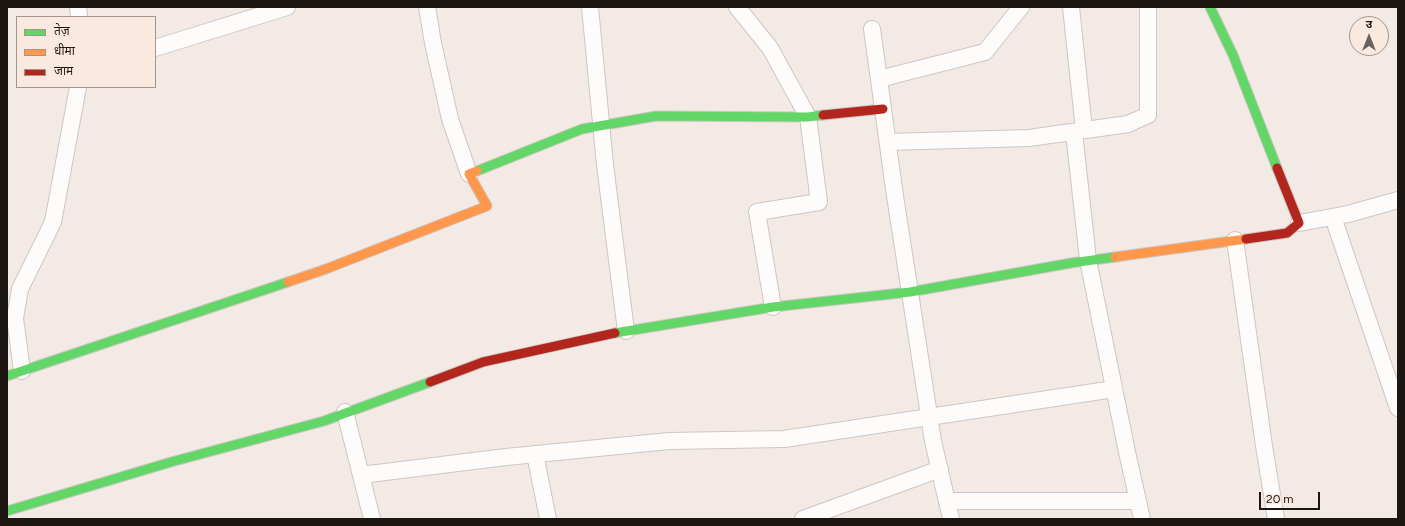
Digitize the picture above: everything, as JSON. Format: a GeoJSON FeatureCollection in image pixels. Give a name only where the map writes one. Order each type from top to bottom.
{"type":"FeatureCollection","features":[{"type":"Feature","properties":{"kind":"street"},"geometry":{"type":"LineString","coordinates":[[156,48],[287,7]]}},
{"type":"Feature","properties":{"kind":"street"},"geometry":{"type":"LineString","coordinates":[[7,376],[326,269],[487,206],[469,174],[450,119],[433,43],[428,7]]}},
{"type":"Feature","properties":{"kind":"street"},"geometry":{"type":"LineString","coordinates":[[590,7],[605,165],[626,331]]}},
{"type":"Feature","properties":{"kind":"street"},"geometry":{"type":"LineString","coordinates":[[737,7],[770,48],[808,117],[819,202],[757,212],[773,307]]}},
{"type":"Feature","properties":{"kind":"street"},"geometry":{"type":"LineString","coordinates":[[879,79],[985,52],[1021,7]]}},
{"type":"Feature","properties":{"kind":"street"},"geometry":{"type":"LineString","coordinates":[[1071,7],[1088,260],[1142,519]]}},
{"type":"Feature","properties":{"kind":"street"},"geometry":{"type":"LineString","coordinates":[[888,142],[1029,138],[1128,124],[1148,114],[1148,7]]}},
{"type":"Feature","properties":{"kind":"street"},"geometry":{"type":"LineString","coordinates":[[1210,7],[1233,55],[1299,224]]}},
{"type":"Feature","properties":{"kind":"street"},"geometry":{"type":"LineString","coordinates":[[872,29],[933,441],[952,519]]}},
{"type":"Feature","properties":{"kind":"street"},"geometry":{"type":"LineString","coordinates":[[22,371],[15,318],[20,289],[53,222],[78,88]]}},
{"type":"Feature","properties":{"kind":"street"},"geometry":{"type":"LineString","coordinates":[[469,174],[582,129],[656,116],[808,117],[883,109]]}},
{"type":"Feature","properties":{"kind":"street"},"geometry":{"type":"LineString","coordinates":[[7,511],[171,462],[324,421],[483,362],[626,331],[773,307],[910,292],[1088,260],[1287,233],[1299,224],[1348,214],[1398,200]]}},
{"type":"Feature","properties":{"kind":"street"},"geometry":{"type":"LineString","coordinates":[[1333,217],[1398,408]]}},
{"type":"Feature","properties":{"kind":"street"},"geometry":{"type":"LineString","coordinates":[[1235,240],[1264,446],[1276,519]]}},
{"type":"Feature","properties":{"kind":"street"},"geometry":{"type":"LineString","coordinates":[[361,475],[535,454],[669,441],[784,439],[1114,389]]}},
{"type":"Feature","properties":{"kind":"street"},"geometry":{"type":"LineString","coordinates":[[345,412],[372,519]]}},
{"type":"Feature","properties":{"kind":"street"},"geometry":{"type":"LineString","coordinates":[[535,454],[548,519]]}},
{"type":"Feature","properties":{"kind":"street"},"geometry":{"type":"LineString","coordinates":[[803,519],[940,469]]}},
{"type":"Feature","properties":{"kind":"street"},"geometry":{"type":"LineString","coordinates":[[947,501],[1138,501]]}},
{"type":"Feature","properties":{"kind":"traffic: fast"},"geometry":{"type":"LineString","coordinates":[[1210,7],[1233,55],[1277,168]]}},
{"type":"Feature","properties":{"kind":"traffic: fast"},"geometry":{"type":"LineString","coordinates":[[477,171],[582,129],[656,116],[808,117],[823,115]]}},
{"type":"Feature","properties":{"kind":"traffic: fast"},"geometry":{"type":"LineString","coordinates":[[615,333],[773,307],[910,292],[1071,263],[1115,257]]}},
{"type":"Feature","properties":{"kind":"traffic: fast"},"geometry":{"type":"LineString","coordinates":[[7,376],[288,282]]}},
{"type":"Feature","properties":{"kind":"traffic: fast"},"geometry":{"type":"LineString","coordinates":[[7,511],[171,462],[324,421],[430,382]]}},
{"type":"Feature","properties":{"kind":"traffic: slow"},"geometry":{"type":"LineString","coordinates":[[288,282],[326,269],[487,206],[469,174],[477,171]]}},
{"type":"Feature","properties":{"kind":"traffic: slow"},"geometry":{"type":"LineString","coordinates":[[1115,257],[1246,239]]}},
{"type":"Feature","properties":{"kind":"traffic: jam"},"geometry":{"type":"LineString","coordinates":[[823,115],[883,109]]}},
{"type":"Feature","properties":{"kind":"traffic: jam"},"geometry":{"type":"LineString","coordinates":[[1246,239],[1287,233],[1299,223],[1277,168]]}},
{"type":"Feature","properties":{"kind":"traffic: jam"},"geometry":{"type":"LineString","coordinates":[[430,382],[483,362],[615,333]]}}]}
